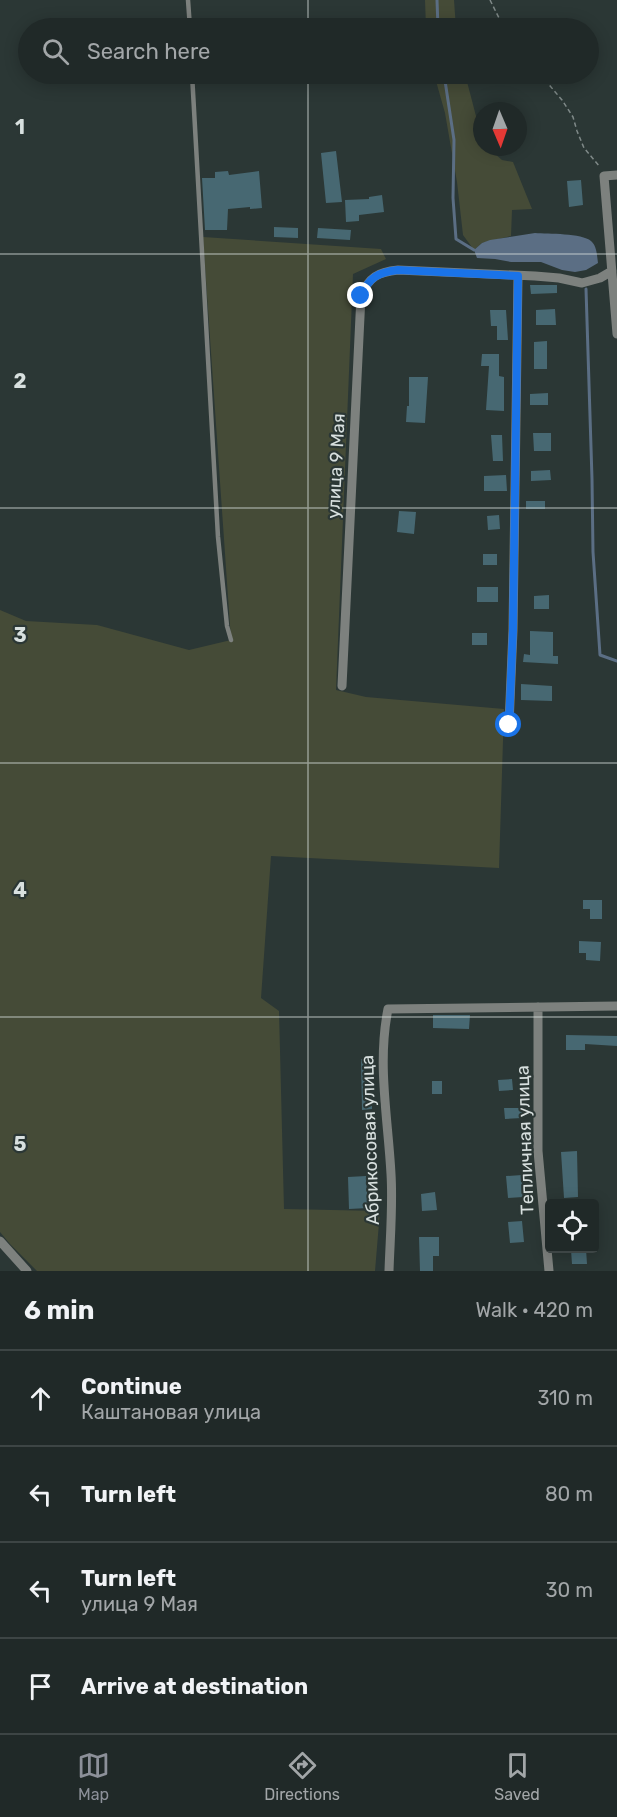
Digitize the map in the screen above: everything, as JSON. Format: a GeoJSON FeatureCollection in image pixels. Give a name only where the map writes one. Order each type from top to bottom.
{"type":"FeatureCollection","features":[{"type":"Feature","properties":{"kind":"street"},"geometry":{"type":"LineString","coordinates":[[617,175],[604,176],[617,334]]}},
{"type":"Feature","properties":{"kind":"street","name":"улица 9 Мая"},"geometry":{"type":"LineString","coordinates":[[342,686],[361,296],[365,287],[382,272],[398,270],[518,276]]}},
{"type":"Feature","properties":{"kind":"street"},"geometry":{"type":"LineString","coordinates":[[509,725],[513,630],[518,276],[559,278],[582,283],[600,278],[612,271]]}},
{"type":"Feature","properties":{"kind":"street"},"geometry":{"type":"LineString","coordinates":[[538,1007],[617,1006]]}},
{"type":"Feature","properties":{"kind":"street","name":"Абрикосовая улица"},"geometry":{"type":"LineString","coordinates":[[389,1271],[391,1175],[382,1058],[388,1009],[538,1007]]}},
{"type":"Feature","properties":{"kind":"street","name":"Тепличная улица"},"geometry":{"type":"LineString","coordinates":[[538,1007],[538,1151],[549,1271]]}},
{"type":"Feature","properties":{"kind":"street"},"geometry":{"type":"LineString","coordinates":[[0,1241],[27,1271]]}},
{"type":"Feature","properties":{"kind":"lane"},"geometry":{"type":"LineString","coordinates":[[188,0],[189,18]]}},
{"type":"Feature","properties":{"kind":"lane"},"geometry":{"type":"LineString","coordinates":[[193,84],[218,537],[227,627],[231,640]]}},
{"type":"Feature","properties":{"kind":"path"},"geometry":{"type":"LineString","coordinates":[[490,0],[499,18]]}},
{"type":"Feature","properties":{"kind":"path"},"geometry":{"type":"LineString","coordinates":[[548,84],[573,117],[584,148],[604,176]]}},
{"type":"Feature","properties":{"kind":"green space"},"geometry":{"type":"Polygon","coordinates":[[[425,0],[454,0],[455,18],[426,18],[425,0]]]}},
{"type":"Feature","properties":{"kind":"green space"},"geometry":{"type":"Polygon","coordinates":[[[437,84],[468,84],[473,105],[473,156],[497,156],[502,160],[513,162],[532,209],[512,210],[511,236],[482,243],[474,250],[463,235],[457,182],[445,113],[437,84]]]}},
{"type":"Feature","properties":{"kind":"green space"},"geometry":{"type":"Polygon","coordinates":[[[203,237],[381,249],[386,259],[353,274],[336,690],[366,697],[504,709],[499,868],[271,856],[261,998],[279,1011],[284,1209],[380,1211],[375,1271],[37,1271],[0,1232],[0,610],[26,621],[97,625],[189,650],[231,640],[203,237]]]}},
{"type":"Feature","properties":{"kind":"water"},"geometry":{"type":"Polygon","coordinates":[[[535,233],[587,238],[594,246],[598,263],[586,270],[575,272],[541,262],[511,262],[477,258],[474,250],[490,240],[535,233]]]}},
{"type":"Feature","properties":{"kind":"building"},"geometry":{"type":"Polygon","coordinates":[[[336,151],[342,202],[326,203],[321,153],[336,151]]]}},
{"type":"Feature","properties":{"kind":"building"},"geometry":{"type":"Polygon","coordinates":[[[228,171],[229,175],[259,171],[262,208],[228,209],[227,230],[205,230],[202,178],[215,178],[215,172],[228,171]]]}},
{"type":"Feature","properties":{"kind":"building"},"geometry":{"type":"Polygon","coordinates":[[[581,180],[583,205],[569,207],[567,181],[581,180]]]}},
{"type":"Feature","properties":{"kind":"building"},"geometry":{"type":"Polygon","coordinates":[[[382,195],[384,212],[359,215],[359,221],[346,222],[345,200],[369,199],[369,197],[382,195]]]}},
{"type":"Feature","properties":{"kind":"building"},"geometry":{"type":"Polygon","coordinates":[[[274,227],[298,228],[298,238],[274,237],[274,227]]]}},
{"type":"Feature","properties":{"kind":"building"},"geometry":{"type":"Polygon","coordinates":[[[318,228],[351,230],[350,240],[317,238],[318,228]]]}},
{"type":"Feature","properties":{"kind":"building"},"geometry":{"type":"Polygon","coordinates":[[[530,285],[557,285],[557,293],[531,294],[530,285]]]}},
{"type":"Feature","properties":{"kind":"building"},"geometry":{"type":"Polygon","coordinates":[[[555,309],[556,325],[536,325],[536,310],[555,309]]]}},
{"type":"Feature","properties":{"kind":"building"},"geometry":{"type":"Polygon","coordinates":[[[490,310],[506,310],[508,340],[497,340],[497,326],[491,326],[490,310]]]}},
{"type":"Feature","properties":{"kind":"building"},"geometry":{"type":"Polygon","coordinates":[[[547,341],[547,369],[534,369],[534,342],[547,341]]]}},
{"type":"Feature","properties":{"kind":"building"},"geometry":{"type":"Polygon","coordinates":[[[482,354],[499,354],[499,376],[504,377],[504,411],[486,410],[489,366],[481,366],[482,354]]]}},
{"type":"Feature","properties":{"kind":"building"},"geometry":{"type":"Polygon","coordinates":[[[409,377],[428,377],[425,423],[406,422],[407,406],[409,406],[409,377]]]}},
{"type":"Feature","properties":{"kind":"building"},"geometry":{"type":"Polygon","coordinates":[[[548,393],[548,405],[530,405],[530,394],[548,393]]]}},
{"type":"Feature","properties":{"kind":"building"},"geometry":{"type":"Polygon","coordinates":[[[533,433],[551,433],[551,451],[534,451],[533,433]]]}},
{"type":"Feature","properties":{"kind":"building"},"geometry":{"type":"Polygon","coordinates":[[[491,435],[502,435],[503,461],[493,461],[491,435]]]}},
{"type":"Feature","properties":{"kind":"building"},"geometry":{"type":"Polygon","coordinates":[[[550,470],[551,480],[531,481],[531,471],[550,470]]]}},
{"type":"Feature","properties":{"kind":"building"},"geometry":{"type":"Polygon","coordinates":[[[506,475],[507,491],[484,491],[484,476],[506,475]]]}},
{"type":"Feature","properties":{"kind":"building"},"geometry":{"type":"Polygon","coordinates":[[[526,501],[545,501],[545,509],[526,509],[526,501]]]}},
{"type":"Feature","properties":{"kind":"building"},"geometry":{"type":"Polygon","coordinates":[[[399,511],[416,512],[414,534],[397,532],[399,511]]]}},
{"type":"Feature","properties":{"kind":"building"},"geometry":{"type":"Polygon","coordinates":[[[499,515],[500,529],[488,530],[487,516],[499,515]]]}},
{"type":"Feature","properties":{"kind":"building"},"geometry":{"type":"Polygon","coordinates":[[[483,554],[497,554],[497,565],[483,565],[483,554]]]}},
{"type":"Feature","properties":{"kind":"building"},"geometry":{"type":"Polygon","coordinates":[[[477,587],[498,587],[498,602],[477,602],[477,587]]]}},
{"type":"Feature","properties":{"kind":"building"},"geometry":{"type":"Polygon","coordinates":[[[549,595],[549,609],[534,609],[534,596],[549,595]]]}},
{"type":"Feature","properties":{"kind":"building"},"geometry":{"type":"Polygon","coordinates":[[[530,631],[553,632],[553,656],[558,656],[558,664],[523,662],[524,654],[530,655],[530,631]]]}},
{"type":"Feature","properties":{"kind":"building"},"geometry":{"type":"Polygon","coordinates":[[[472,633],[487,633],[487,645],[472,645],[472,633]]]}},
{"type":"Feature","properties":{"kind":"building"},"geometry":{"type":"Polygon","coordinates":[[[521,684],[552,686],[552,701],[521,700],[521,684]]]}},
{"type":"Feature","properties":{"kind":"building"},"geometry":{"type":"Polygon","coordinates":[[[583,900],[602,900],[602,919],[590,919],[590,909],[583,909],[583,900]]]}},
{"type":"Feature","properties":{"kind":"building"},"geometry":{"type":"Polygon","coordinates":[[[579,941],[601,942],[600,961],[586,960],[586,953],[579,953],[579,941]]]}},
{"type":"Feature","properties":{"kind":"building"},"geometry":{"type":"Polygon","coordinates":[[[433,1015],[470,1015],[469,1029],[433,1028],[433,1015]]]}},
{"type":"Feature","properties":{"kind":"building"},"geometry":{"type":"Polygon","coordinates":[[[566,1035],[617,1036],[617,1046],[585,1044],[585,1050],[566,1050],[566,1035]]]}},
{"type":"Feature","properties":{"kind":"building"},"geometry":{"type":"Polygon","coordinates":[[[372,1058],[372,1109],[362,1110],[361,1059],[372,1058]]]}},
{"type":"Feature","properties":{"kind":"building"},"geometry":{"type":"Polygon","coordinates":[[[512,1079],[513,1090],[499,1091],[498,1080],[512,1079]]]}},
{"type":"Feature","properties":{"kind":"building"},"geometry":{"type":"Polygon","coordinates":[[[432,1081],[442,1081],[442,1094],[432,1094],[432,1081]]]}},
{"type":"Feature","properties":{"kind":"building"},"geometry":{"type":"Polygon","coordinates":[[[504,1108],[522,1108],[522,1118],[505,1119],[504,1108]]]}},
{"type":"Feature","properties":{"kind":"building"},"geometry":{"type":"Polygon","coordinates":[[[577,1151],[578,1197],[564,1198],[561,1152],[577,1151]]]}},
{"type":"Feature","properties":{"kind":"building"},"geometry":{"type":"Polygon","coordinates":[[[522,1175],[523,1197],[508,1198],[506,1176],[522,1175]]]}},
{"type":"Feature","properties":{"kind":"building"},"geometry":{"type":"Polygon","coordinates":[[[366,1176],[368,1208],[349,1209],[348,1177],[366,1176]]]}},
{"type":"Feature","properties":{"kind":"building"},"geometry":{"type":"Polygon","coordinates":[[[435,1192],[437,1210],[422,1211],[421,1194],[435,1192]]]}},
{"type":"Feature","properties":{"kind":"building"},"geometry":{"type":"Polygon","coordinates":[[[522,1221],[524,1242],[510,1243],[508,1222],[522,1221]]]}},
{"type":"Feature","properties":{"kind":"building"},"geometry":{"type":"Polygon","coordinates":[[[419,1237],[439,1237],[439,1256],[433,1256],[433,1271],[420,1271],[419,1237]]]}},
{"type":"Feature","properties":{"kind":"building"},"geometry":{"type":"Polygon","coordinates":[[[571,1253],[586,1253],[587,1264],[572,1264],[571,1253]]]}},
{"type":"Feature","properties":{"kind":"waterway"},"geometry":{"type":"LineString","coordinates":[[437,0],[438,18]]}},
{"type":"Feature","properties":{"kind":"waterway"},"geometry":{"type":"LineString","coordinates":[[446,84],[454,140],[453,198],[456,239],[474,250]]}},
{"type":"Feature","properties":{"kind":"waterway"},"geometry":{"type":"LineString","coordinates":[[586,289],[593,552],[600,655],[617,661]]}},
{"type":"Feature","properties":{"kind":"route"},"geometry":{"type":"LineString","coordinates":[[361,296],[372,279],[382,272],[398,270],[518,276],[513,630],[509,725]]}}]}
